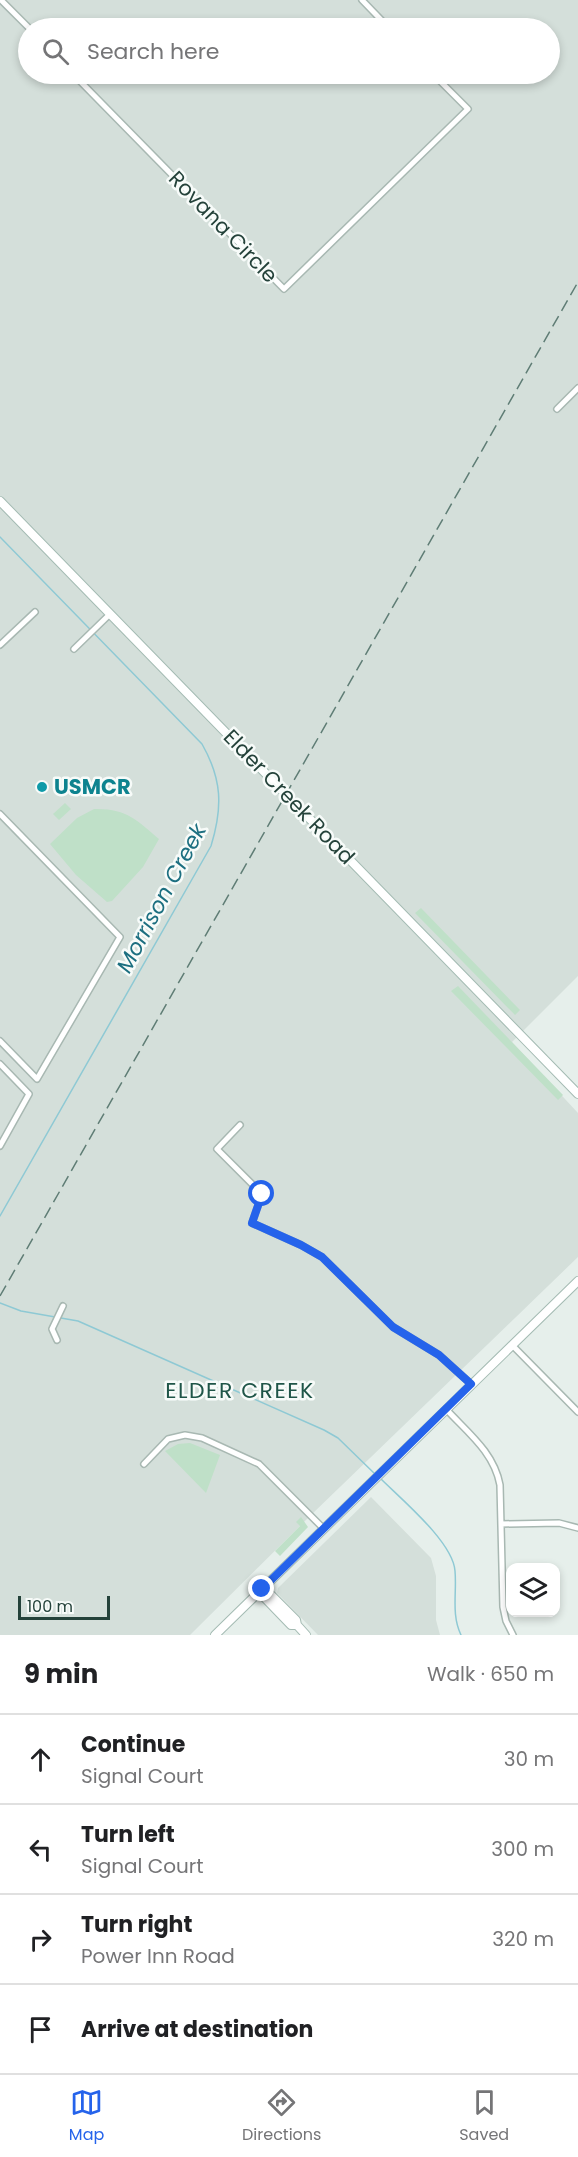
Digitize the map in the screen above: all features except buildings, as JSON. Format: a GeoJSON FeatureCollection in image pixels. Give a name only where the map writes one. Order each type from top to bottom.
{"type":"FeatureCollection","features":[{"type":"Feature","properties":{"kind":"street"},"geometry":{"type":"LineString","coordinates":[[1,0],[19,18]]}},
{"type":"Feature","properties":{"kind":"street"},"geometry":{"type":"LineString","coordinates":[[362,0],[379,18]]}},
{"type":"Feature","properties":{"kind":"street","name":"Rovana Circle"},"geometry":{"type":"LineString","coordinates":[[83,84],[284,289],[468,109],[443,84]]}},
{"type":"Feature","properties":{"kind":"street"},"geometry":{"type":"LineString","coordinates":[[557,409],[578,388]]}},
{"type":"Feature","properties":{"kind":"street","name":"Elder Creek Road"},"geometry":{"type":"LineString","coordinates":[[0,501],[578,1094]]}},
{"type":"Feature","properties":{"kind":"street"},"geometry":{"type":"LineString","coordinates":[[0,645],[35,612]]}},
{"type":"Feature","properties":{"kind":"street"},"geometry":{"type":"LineString","coordinates":[[74,649],[110,614]]}},
{"type":"Feature","properties":{"kind":"street"},"geometry":{"type":"LineString","coordinates":[[0,814],[120,937],[37,1079],[0,1041]]}},
{"type":"Feature","properties":{"kind":"street"},"geometry":{"type":"LineString","coordinates":[[0,1064],[29,1094],[0,1146]]}},
{"type":"Feature","properties":{"kind":"street"},"geometry":{"type":"LineString","coordinates":[[240,1125],[217,1149],[262,1194],[252,1223],[322,1257],[393,1327],[439,1355],[471,1384]]}},
{"type":"Feature","properties":{"kind":"street"},"geometry":{"type":"LineString","coordinates":[[215,1635],[578,1281]]}},
{"type":"Feature","properties":{"kind":"street"},"geometry":{"type":"LineString","coordinates":[[57,1340],[52,1329],[63,1306]]}},
{"type":"Feature","properties":{"kind":"street"},"geometry":{"type":"LineString","coordinates":[[512,1345],[578,1412]]}},
{"type":"Feature","properties":{"kind":"street"},"geometry":{"type":"LineString","coordinates":[[446,1409],[485,1450],[495,1465],[500,1485],[503,1607],[506,1621],[513,1635]]}},
{"type":"Feature","properties":{"kind":"street"},"geometry":{"type":"LineString","coordinates":[[144,1464],[163,1443],[172,1437],[185,1435],[202,1438],[259,1464],[323,1528]]}},
{"type":"Feature","properties":{"kind":"street"},"geometry":{"type":"LineString","coordinates":[[501,1524],[559,1523],[578,1528]]}},
{"type":"Feature","properties":{"kind":"street"},"geometry":{"type":"LineString","coordinates":[[262,1589],[296,1620],[297,1625],[306,1635]]}},
{"type":"Feature","properties":{"kind":"shaded area"},"geometry":{"type":"Polygon","coordinates":[[[0,0],[578,0],[578,976],[512,1042],[578,1113],[578,1257],[190,1635],[0,1635],[0,0]]]}},
{"type":"Feature","properties":{"kind":"shaded area"},"geometry":{"type":"Polygon","coordinates":[[[371,1497],[431,1558],[436,1576],[436,1620],[440,1635],[318,1635],[277,1593],[278,1588],[371,1497]]]}},
{"type":"Feature","properties":{"kind":"green space"},"geometry":{"type":"Polygon","coordinates":[[[65,803],[71,809],[59,820],[53,814],[65,803]]]}},
{"type":"Feature","properties":{"kind":"green space"},"geometry":{"type":"Polygon","coordinates":[[[94,809],[105,809],[130,816],[159,839],[143,867],[112,901],[107,902],[76,875],[50,844],[77,818],[94,809]]]}},
{"type":"Feature","properties":{"kind":"green space"},"geometry":{"type":"Polygon","coordinates":[[[421,908],[520,1010],[515,1015],[415,913],[421,908]]]}},
{"type":"Feature","properties":{"kind":"green space"},"geometry":{"type":"Polygon","coordinates":[[[458,986],[563,1095],[558,1100],[451,991],[458,986]]]}},
{"type":"Feature","properties":{"kind":"green space"},"geometry":{"type":"Polygon","coordinates":[[[190,1443],[220,1455],[206,1493],[165,1451],[178,1444],[190,1443]]]}},
{"type":"Feature","properties":{"kind":"green space"},"geometry":{"type":"Polygon","coordinates":[[[301,1517],[308,1527],[280,1556],[275,1551],[300,1526],[296,1522],[301,1517]]]}},
{"type":"Feature","properties":{"kind":"waterway","name":"Morrison Creek"},"geometry":{"type":"LineString","coordinates":[[0,537],[202,744],[214,769],[219,806],[211,846],[0,1216]]}},
{"type":"Feature","properties":{"kind":"waterway","name":"Morrison Creek"},"geometry":{"type":"LineString","coordinates":[[0,1303],[21,1311],[78,1321],[324,1430],[338,1438],[376,1475]]}},
{"type":"Feature","properties":{"kind":"waterway","name":"Morrison Creek"},"geometry":{"type":"LineString","coordinates":[[380,1478],[436,1534],[452,1560],[455,1571],[456,1619],[461,1635]]}},
{"type":"Feature","properties":{"kind":"railway"},"geometry":{"type":"LineString","coordinates":[[0,1296],[578,282]]}},
{"type":"Feature","properties":{"kind":"place","name":"USMCR"},"geometry":{"type":"Point","coordinates":[42,787]}},
{"type":"Feature","properties":{"kind":"district","name":"ELDER CREEK"},"geometry":{"type":"Point","coordinates":[240,1390]}},
{"type":"Feature","properties":{"kind":"route"},"geometry":{"type":"LineString","coordinates":[[262,1194],[252,1223],[322,1257],[393,1327],[439,1355],[471,1384],[262,1589]]}}]}
